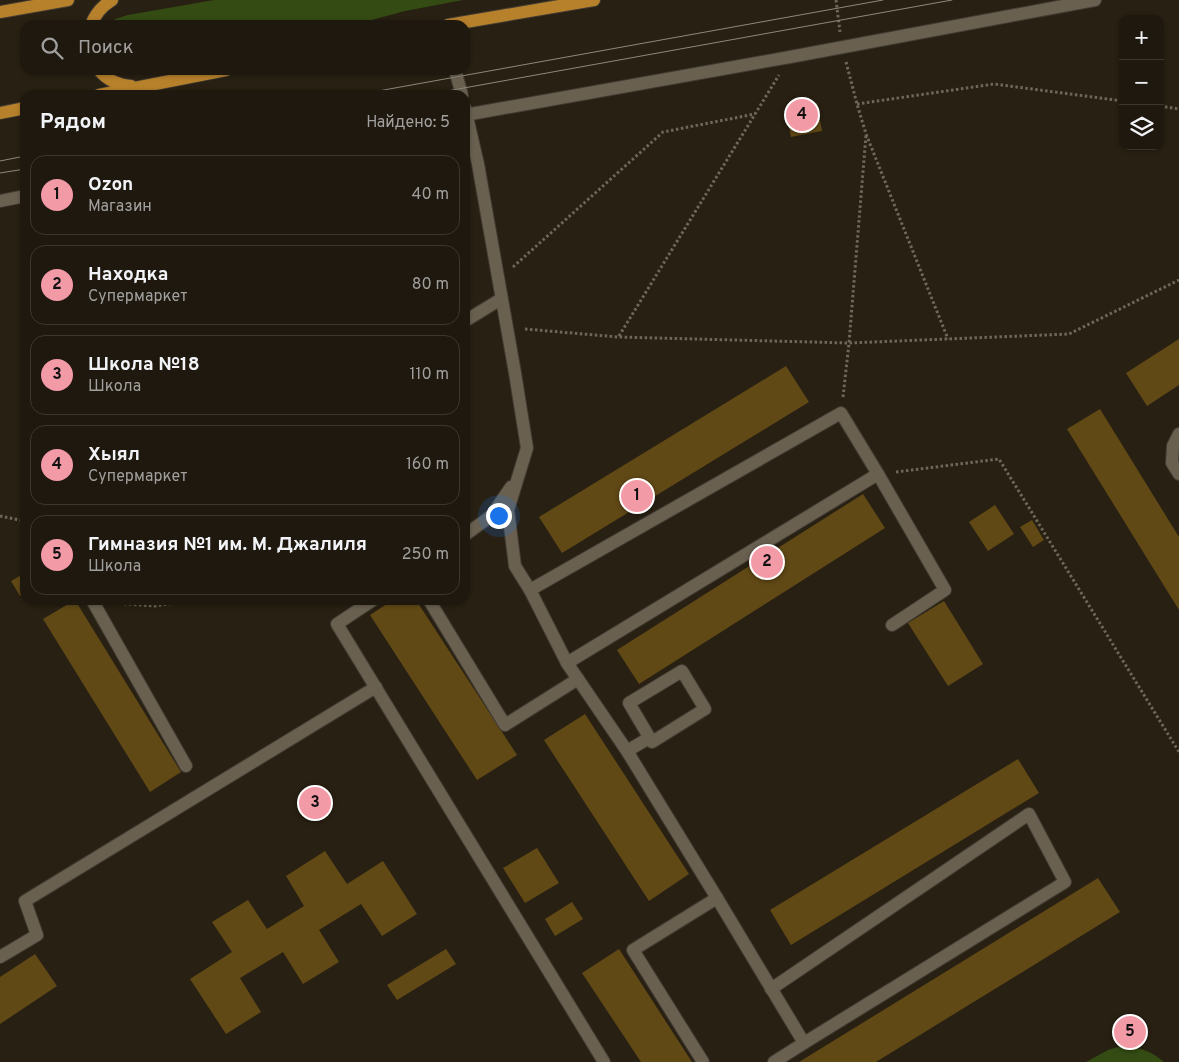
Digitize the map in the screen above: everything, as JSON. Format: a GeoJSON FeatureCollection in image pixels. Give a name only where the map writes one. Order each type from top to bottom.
{"type":"FeatureCollection","features":[{"type":"Feature","properties":{"kind":"main road"},"geometry":{"type":"LineString","coordinates":[[0,12],[68,0]]}},
{"type":"Feature","properties":{"kind":"main road"},"geometry":{"type":"LineString","coordinates":[[93,20],[102,7],[112,0]]}},
{"type":"Feature","properties":{"kind":"main road"},"geometry":{"type":"LineString","coordinates":[[470,21],[594,0]]}},
{"type":"Feature","properties":{"kind":"main road"},"geometry":{"type":"LineString","coordinates":[[105,75],[115,83],[124,86],[141,87]]}},
{"type":"Feature","properties":{"kind":"main road"},"geometry":{"type":"LineString","coordinates":[[125,90],[201,75]]}},
{"type":"Feature","properties":{"kind":"main road"},"geometry":{"type":"LineString","coordinates":[[0,113],[20,109]]}},
{"type":"Feature","properties":{"kind":"street"},"geometry":{"type":"LineString","coordinates":[[470,112],[790,57],[1095,0]]}},
{"type":"Feature","properties":{"kind":"street"},"geometry":{"type":"LineString","coordinates":[[457,75],[461,90]]}},
{"type":"Feature","properties":{"kind":"street"},"geometry":{"type":"LineString","coordinates":[[470,130],[478,164],[507,328],[526,448],[508,510],[515,566],[530,590],[567,663],[627,751],[804,1044]]}},
{"type":"Feature","properties":{"kind":"street"},"geometry":{"type":"LineString","coordinates":[[0,200],[20,197]]}},
{"type":"Feature","properties":{"kind":"street"},"geometry":{"type":"LineString","coordinates":[[470,318],[501,299]]}},
{"type":"Feature","properties":{"kind":"street"},"geometry":{"type":"LineString","coordinates":[[530,590],[841,413],[945,590],[892,625]]}},
{"type":"Feature","properties":{"kind":"street"},"geometry":{"type":"LineString","coordinates":[[1179,434],[1172,446],[1172,463],[1179,474]]}},
{"type":"Feature","properties":{"kind":"street"},"geometry":{"type":"LineString","coordinates":[[567,663],[878,474]]}},
{"type":"Feature","properties":{"kind":"street"},"geometry":{"type":"LineString","coordinates":[[470,531],[490,516],[518,476]]}},
{"type":"Feature","properties":{"kind":"street"},"geometry":{"type":"LineString","coordinates":[[95,605],[186,766]]}},
{"type":"Feature","properties":{"kind":"street"},"geometry":{"type":"LineString","coordinates":[[366,605],[337,624],[604,1062]]}},
{"type":"Feature","properties":{"kind":"street"},"geometry":{"type":"LineString","coordinates":[[432,605],[505,725],[578,679]]}},
{"type":"Feature","properties":{"kind":"street"},"geometry":{"type":"LineString","coordinates":[[682,671],[705,709],[652,742],[650,738],[629,703],[682,671]]}},
{"type":"Feature","properties":{"kind":"street"},"geometry":{"type":"LineString","coordinates":[[0,958],[37,935],[25,901],[376,687]]}},
{"type":"Feature","properties":{"kind":"street"},"geometry":{"type":"LineString","coordinates":[[627,751],[650,738]]}},
{"type":"Feature","properties":{"kind":"street"},"geometry":{"type":"LineString","coordinates":[[771,989],[1029,814],[1065,882],[774,1062]]}},
{"type":"Feature","properties":{"kind":"street"},"geometry":{"type":"LineString","coordinates":[[703,1062],[633,950],[717,898]]}},
{"type":"Feature","properties":{"kind":"path"},"geometry":{"type":"LineString","coordinates":[[836,0],[843,47],[866,134],[948,339]]}},
{"type":"Feature","properties":{"kind":"path"},"geometry":{"type":"LineString","coordinates":[[618,337],[790,57]]}},
{"type":"Feature","properties":{"kind":"path"},"geometry":{"type":"LineString","coordinates":[[857,104],[994,84],[1119,100]]}},
{"type":"Feature","properties":{"kind":"path"},"geometry":{"type":"LineString","coordinates":[[1164,107],[1179,109]]}},
{"type":"Feature","properties":{"kind":"path"},"geometry":{"type":"LineString","coordinates":[[498,281],[663,132],[755,114]]}},
{"type":"Feature","properties":{"kind":"path"},"geometry":{"type":"LineString","coordinates":[[841,413],[849,343],[866,134]]}},
{"type":"Feature","properties":{"kind":"path"},"geometry":{"type":"LineString","coordinates":[[507,328],[618,337],[849,343],[1069,334],[1179,280]]}},
{"type":"Feature","properties":{"kind":"path"},"geometry":{"type":"LineString","coordinates":[[878,474],[999,460],[1179,752]]}},
{"type":"Feature","properties":{"kind":"path"},"geometry":{"type":"LineString","coordinates":[[0,516],[20,521]]}},
{"type":"Feature","properties":{"kind":"path"},"geometry":{"type":"LineString","coordinates":[[142,605],[161,605]]}},
{"type":"Feature","properties":{"kind":"green space"},"geometry":{"type":"Polygon","coordinates":[[[214,0],[463,0],[405,11],[372,20],[114,20],[128,15],[214,0]]]}},
{"type":"Feature","properties":{"kind":"green space"},"geometry":{"type":"Polygon","coordinates":[[[1118,1047],[1131,1047],[1142,1050],[1153,1054],[1164,1062],[1086,1062],[1108,1050],[1118,1047]]]}},
{"type":"Feature","properties":{"kind":"building"},"geometry":{"type":"Polygon","coordinates":[[[817,103],[822,131],[791,137],[786,109],[817,103]]]}},
{"type":"Feature","properties":{"kind":"building"},"geometry":{"type":"Polygon","coordinates":[[[1179,339],[1179,385],[1147,406],[1126,373],[1179,339]]]}},
{"type":"Feature","properties":{"kind":"building"},"geometry":{"type":"Polygon","coordinates":[[[786,366],[809,402],[562,553],[539,517],[786,366]]]}},
{"type":"Feature","properties":{"kind":"building"},"geometry":{"type":"Polygon","coordinates":[[[1100,409],[1179,537],[1179,610],[1067,429],[1100,409]]]}},
{"type":"Feature","properties":{"kind":"building"},"geometry":{"type":"Polygon","coordinates":[[[863,494],[885,528],[639,684],[617,650],[863,494]]]}},
{"type":"Feature","properties":{"kind":"building"},"geometry":{"type":"Polygon","coordinates":[[[995,505],[1014,534],[988,551],[969,522],[995,505]]]}},
{"type":"Feature","properties":{"kind":"building"},"geometry":{"type":"Polygon","coordinates":[[[1032,520],[1044,540],[1033,547],[1020,527],[1032,520]]]}},
{"type":"Feature","properties":{"kind":"building"},"geometry":{"type":"Polygon","coordinates":[[[20,576],[20,596],[11,581],[20,576]]]}},
{"type":"Feature","properties":{"kind":"building"},"geometry":{"type":"Polygon","coordinates":[[[944,601],[983,664],[948,686],[908,623],[944,601]]]}},
{"type":"Feature","properties":{"kind":"building"},"geometry":{"type":"Polygon","coordinates":[[[67,605],[78,605],[181,772],[150,792],[43,619],[67,605]]]}},
{"type":"Feature","properties":{"kind":"building"},"geometry":{"type":"Polygon","coordinates":[[[385,605],[419,605],[517,755],[477,780],[370,615],[385,605]]]}},
{"type":"Feature","properties":{"kind":"building"},"geometry":{"type":"Polygon","coordinates":[[[585,714],[689,874],[649,901],[544,740],[585,714]]]}},
{"type":"Feature","properties":{"kind":"building"},"geometry":{"type":"Polygon","coordinates":[[[1018,759],[1039,793],[791,945],[770,910],[1018,759]]]}},
{"type":"Feature","properties":{"kind":"building"},"geometry":{"type":"Polygon","coordinates":[[[537,848],[559,883],[525,903],[503,868],[537,848]]]}},
{"type":"Feature","properties":{"kind":"building"},"geometry":{"type":"Polygon","coordinates":[[[325,851],[347,884],[383,861],[417,914],[382,936],[361,904],[319,930],[339,962],[303,984],[283,952],[240,978],[261,1012],[226,1034],[190,979],[232,952],[212,922],[248,900],[267,929],[304,906],[286,876],[325,851]]]}},
{"type":"Feature","properties":{"kind":"building"},"geometry":{"type":"Polygon","coordinates":[[[1098,878],[1120,912],[876,1062],[799,1062],[1098,878]]]}},
{"type":"Feature","properties":{"kind":"building"},"geometry":{"type":"Polygon","coordinates":[[[572,902],[583,919],[555,936],[545,919],[572,902]]]}},
{"type":"Feature","properties":{"kind":"building"},"geometry":{"type":"Polygon","coordinates":[[[446,949],[456,964],[397,1000],[387,985],[446,949]]]}},
{"type":"Feature","properties":{"kind":"building"},"geometry":{"type":"Polygon","coordinates":[[[619,949],[692,1062],[641,1062],[582,973],[619,949]]]}},
{"type":"Feature","properties":{"kind":"building"},"geometry":{"type":"Polygon","coordinates":[[[35,954],[57,986],[0,1024],[0,977],[35,954]]]}},
{"type":"Feature","properties":{"kind":"tram line"},"geometry":{"type":"LineString","coordinates":[[470,74],[883,0]]}},
{"type":"Feature","properties":{"kind":"tram line"},"geometry":{"type":"LineString","coordinates":[[453,90],[952,0]]}},
{"type":"Feature","properties":{"kind":"tram line"},"geometry":{"type":"LineString","coordinates":[[384,90],[467,75]]}},
{"type":"Feature","properties":{"kind":"tram line"},"geometry":{"type":"LineString","coordinates":[[0,161],[20,157]]}},
{"type":"Feature","properties":{"kind":"tram line"},"geometry":{"type":"LineString","coordinates":[[0,173],[20,170]]}},
{"type":"Feature","properties":{"kind":"place","name":"Хыял"},"geometry":{"type":"Point","coordinates":[802,115]}},
{"type":"Feature","properties":{"kind":"place","name":"Ozon"},"geometry":{"type":"Point","coordinates":[637,496]}},
{"type":"Feature","properties":{"kind":"place","name":"Находка"},"geometry":{"type":"Point","coordinates":[767,562]}},
{"type":"Feature","properties":{"kind":"place","name":"Школа №18"},"geometry":{"type":"Point","coordinates":[315,803]}},
{"type":"Feature","properties":{"kind":"place","name":"Гимназия №1 им. М. Джалиля"},"geometry":{"type":"Point","coordinates":[1130,1032]}}]}
